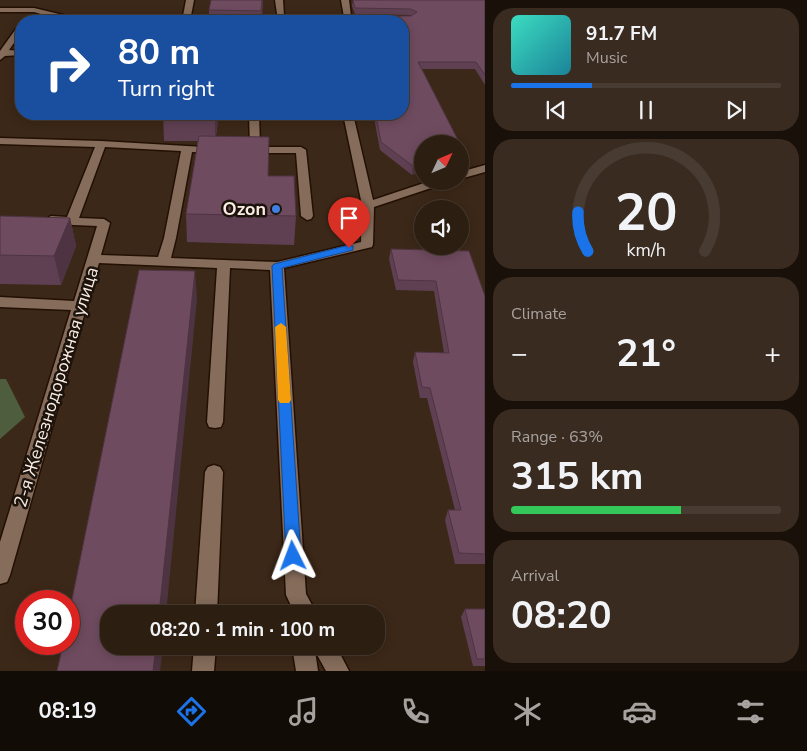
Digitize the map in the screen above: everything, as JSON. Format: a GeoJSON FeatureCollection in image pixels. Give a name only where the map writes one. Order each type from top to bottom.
{"type":"FeatureCollection","features":[{"type":"Feature","properties":{"kind":"street"},"geometry":{"type":"LineString","coordinates":[[30,15],[42,0]]}},
{"type":"Feature","properties":{"kind":"street"},"geometry":{"type":"LineString","coordinates":[[187,15],[190,0]]}},
{"type":"Feature","properties":{"kind":"street"},"geometry":{"type":"LineString","coordinates":[[279,0],[281,14]]}},
{"type":"Feature","properties":{"kind":"street"},"geometry":{"type":"LineString","coordinates":[[344,0],[347,15]]}},
{"type":"Feature","properties":{"kind":"street"},"geometry":{"type":"LineString","coordinates":[[0,10],[34,10],[51,15]]}},
{"type":"Feature","properties":{"kind":"street"},"geometry":{"type":"LineString","coordinates":[[2,55],[15,37]]}},
{"type":"Feature","properties":{"kind":"street"},"geometry":{"type":"LineString","coordinates":[[2,55],[15,54]]}},
{"type":"Feature","properties":{"kind":"street"},"geometry":{"type":"LineString","coordinates":[[254,120],[255,150]]}},
{"type":"Feature","properties":{"kind":"street","name":"2-я Железнодорожная улица"},"geometry":{"type":"LineString","coordinates":[[0,575],[93,259],[277,266],[367,244],[368,205],[349,120]]}},
{"type":"Feature","properties":{"kind":"street"},"geometry":{"type":"LineString","coordinates":[[0,141],[101,144],[187,150],[301,150],[307,216]]}},
{"type":"Feature","properties":{"kind":"street"},"geometry":{"type":"LineString","coordinates":[[72,220],[101,144]]}},
{"type":"Feature","properties":{"kind":"street"},"geometry":{"type":"LineString","coordinates":[[163,262],[170,238],[187,150]]}},
{"type":"Feature","properties":{"kind":"street"},"geometry":{"type":"LineString","coordinates":[[469,173],[484,168]]}},
{"type":"Feature","properties":{"kind":"street"},"geometry":{"type":"LineString","coordinates":[[368,205],[414,190]]}},
{"type":"Feature","properties":{"kind":"street"},"geometry":{"type":"LineString","coordinates":[[36,220],[72,220],[104,223],[93,259]]}},
{"type":"Feature","properties":{"kind":"street"},"geometry":{"type":"LineString","coordinates":[[215,422],[224,264]]}},
{"type":"Feature","properties":{"kind":"street"},"geometry":{"type":"LineString","coordinates":[[277,266],[297,604]]}},
{"type":"Feature","properties":{"kind":"street"},"geometry":{"type":"LineString","coordinates":[[0,302],[79,306]]}},
{"type":"Feature","properties":{"kind":"street"},"geometry":{"type":"LineString","coordinates":[[207,605],[214,472]]}},
{"type":"Feature","properties":{"kind":"street"},"geometry":{"type":"LineString","coordinates":[[203,671],[204,655]]}},
{"type":"Feature","properties":{"kind":"street"},"geometry":{"type":"LineString","coordinates":[[304,655],[307,671]]}},
{"type":"Feature","properties":{"kind":"street"},"geometry":{"type":"LineString","coordinates":[[329,655],[338,671]]}},
{"type":"Feature","properties":{"kind":"green space"},"geometry":{"type":"Polygon","coordinates":[[[0,379],[6,379],[25,417],[0,439],[0,379]]]}},
{"type":"Feature","properties":{"kind":"building"},"geometry":{"type":"Polygon","coordinates":[[[211,0],[262,0],[261,11],[209,10],[211,0]]]}},
{"type":"Feature","properties":{"kind":"building"},"geometry":{"type":"Polygon","coordinates":[[[353,0],[485,0],[485,75],[476,62],[418,62],[455,135],[414,135],[413,166],[381,142],[377,120],[409,120],[409,16],[417,12],[411,9],[355,8],[353,0]]]}},
{"type":"Feature","properties":{"kind":"building"},"geometry":{"type":"Polygon","coordinates":[[[199,136],[269,137],[268,176],[294,176],[296,216],[186,214],[199,136]]]}},
{"type":"Feature","properties":{"kind":"building"},"geometry":{"type":"Polygon","coordinates":[[[0,216],[70,218],[54,256],[0,255],[0,216]]]}},
{"type":"Feature","properties":{"kind":"building"},"geometry":{"type":"Polygon","coordinates":[[[391,249],[414,250],[414,255],[469,255],[469,251],[485,296],[485,554],[459,553],[448,510],[461,510],[430,388],[422,387],[415,352],[449,353],[436,281],[398,280],[391,249]]]}},
{"type":"Feature","properties":{"kind":"building"},"geometry":{"type":"Polygon","coordinates":[[[139,270],[195,271],[160,605],[100,605],[100,655],[155,655],[153,671],[57,671],[61,655],[80,655],[80,590],[74,590],[139,270]]]}},
{"type":"Feature","properties":{"kind":"building"},"geometry":{"type":"Polygon","coordinates":[[[465,609],[485,609],[485,659],[477,659],[465,609]]]}},
{"type":"Feature","properties":{"kind":"slow traffic"},"geometry":{"type":"LineString","coordinates":[[281,327],[285,400]]}},
{"type":"Feature","properties":{"kind":"place","name":"Ozon"},"geometry":{"type":"Point","coordinates":[276,209]}},
{"type":"Feature","properties":{"kind":"route"},"geometry":{"type":"LineString","coordinates":[[293,556],[277,266],[349,248]]}}]}
